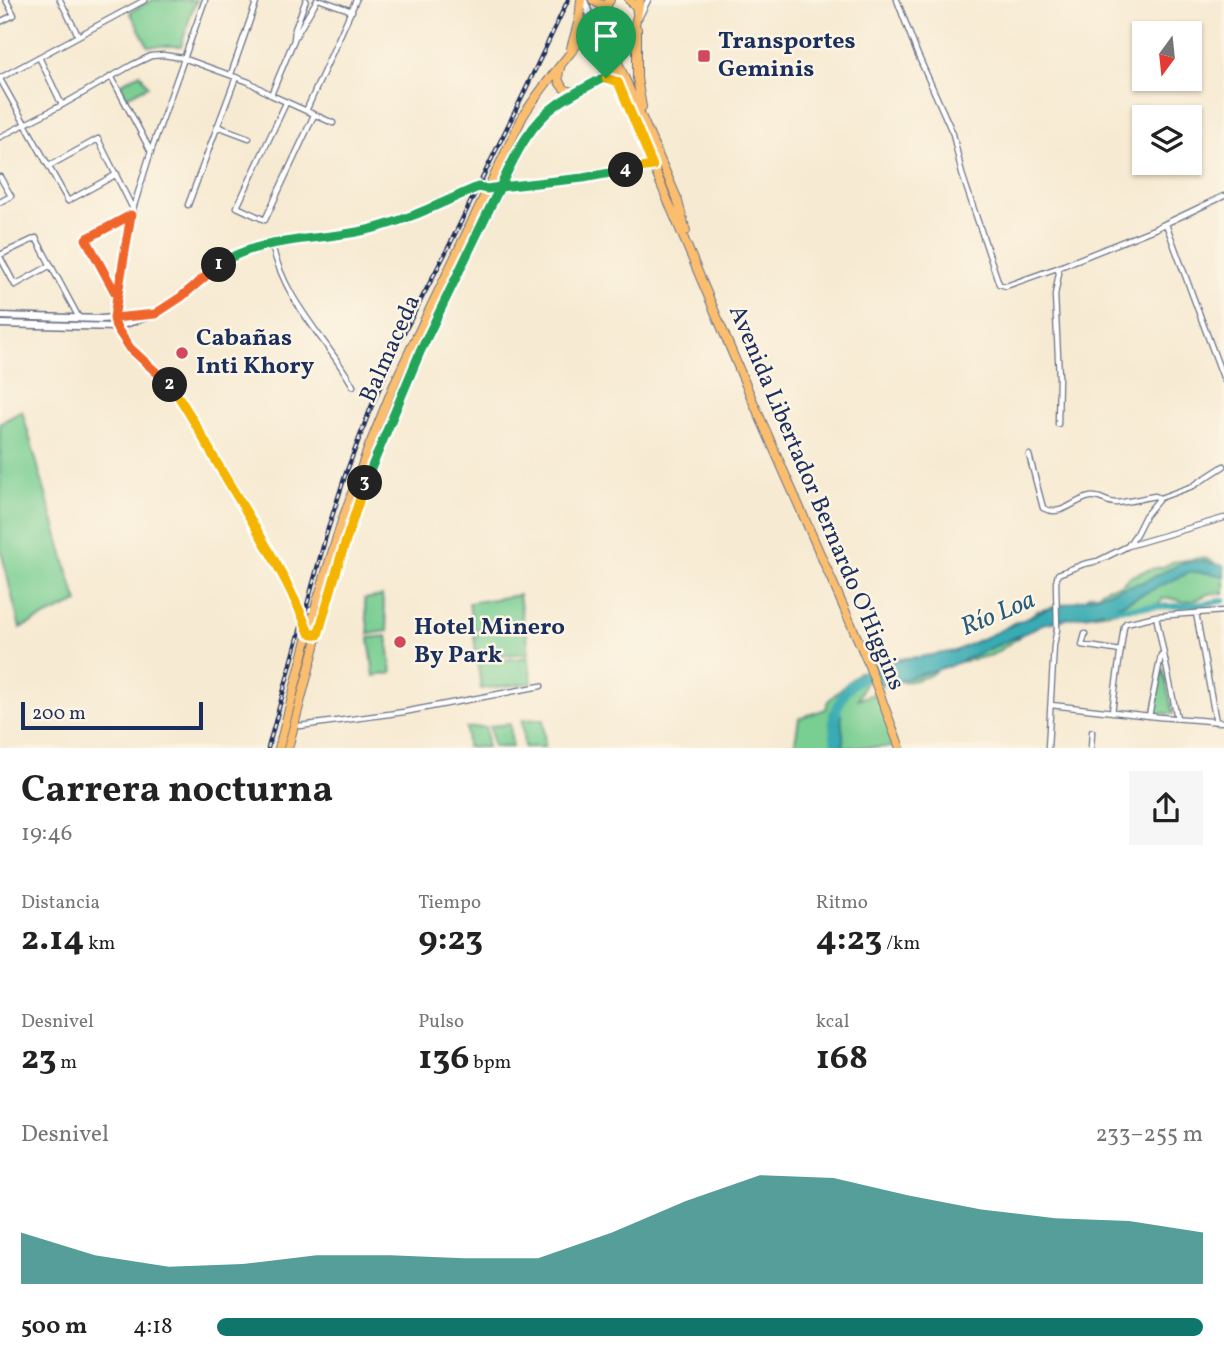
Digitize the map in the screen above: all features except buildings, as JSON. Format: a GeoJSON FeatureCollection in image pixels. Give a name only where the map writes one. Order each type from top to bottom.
{"type":"FeatureCollection","features":[{"type":"Feature","properties":{"kind":"main road"},"geometry":{"type":"LineString","coordinates":[[570,54],[582,0]]}},
{"type":"Feature","properties":{"kind":"main road"},"geometry":{"type":"LineString","coordinates":[[592,0],[599,4],[608,3]]}},
{"type":"Feature","properties":{"kind":"main road"},"geometry":{"type":"LineString","coordinates":[[629,0],[637,10],[637,78],[647,130]]}},
{"type":"Feature","properties":{"kind":"main road","name":"Balmaceda"},"geometry":{"type":"LineString","coordinates":[[279,747],[313,634],[378,451],[420,352],[500,187],[531,130],[552,108],[601,79],[615,65],[625,51],[638,20],[640,0]]}},
{"type":"Feature","properties":{"kind":"main road","name":"Balmaceda"},"geometry":{"type":"LineString","coordinates":[[288,747],[313,634],[316,605],[355,485],[396,380],[523,116],[608,3]]}},
{"type":"Feature","properties":{"kind":"main road","name":"Avenida Libertador Bernardo O'Higgins"},"geometry":{"type":"LineString","coordinates":[[596,20],[677,198],[695,264]]}},
{"type":"Feature","properties":{"kind":"main road","name":"Avenida Libertador Bernardo O'Higgins"},"geometry":{"type":"LineString","coordinates":[[615,65],[618,82],[653,166],[866,658],[900,747]]}},
{"type":"Feature","properties":{"kind":"main road"},"geometry":{"type":"LineString","coordinates":[[560,68],[558,76],[562,86],[571,92],[578,92]]}},
{"type":"Feature","properties":{"kind":"main road"},"geometry":{"type":"LineString","coordinates":[[601,79],[618,82]]}},
{"type":"Feature","properties":{"kind":"street"},"geometry":{"type":"LineString","coordinates":[[0,22],[14,15],[6,0]]}},
{"type":"Feature","properties":{"kind":"street"},"geometry":{"type":"LineString","coordinates":[[60,0],[78,35]]}},
{"type":"Feature","properties":{"kind":"street"},"geometry":{"type":"LineString","coordinates":[[117,174],[68,201],[0,78],[145,0]]}},
{"type":"Feature","properties":{"kind":"street"},"geometry":{"type":"LineString","coordinates":[[205,0],[151,150],[131,215],[114,318],[116,327],[130,348],[172,387],[313,634]]}},
{"type":"Feature","properties":{"kind":"street"},"geometry":{"type":"LineString","coordinates":[[188,205],[217,126],[257,0]]}},
{"type":"Feature","properties":{"kind":"street"},"geometry":{"type":"LineString","coordinates":[[294,40],[295,29],[306,0]]}},
{"type":"Feature","properties":{"kind":"street"},"geometry":{"type":"LineString","coordinates":[[271,95],[294,40],[319,0],[352,11]]}},
{"type":"Feature","properties":{"kind":"street"},"geometry":{"type":"LineString","coordinates":[[306,111],[356,0]]}},
{"type":"Feature","properties":{"kind":"street"},"geometry":{"type":"LineString","coordinates":[[582,0],[596,20]]}},
{"type":"Feature","properties":{"kind":"street"},"geometry":{"type":"LineString","coordinates":[[592,0],[596,20]]}},
{"type":"Feature","properties":{"kind":"street"},"geometry":{"type":"LineString","coordinates":[[638,20],[648,0]]}},
{"type":"Feature","properties":{"kind":"street"},"geometry":{"type":"LineString","coordinates":[[897,0],[953,134],[962,174],[999,284],[1006,286],[1057,268],[1166,224],[1224,196]]}},
{"type":"Feature","properties":{"kind":"street"},"geometry":{"type":"LineString","coordinates":[[0,136],[62,105],[111,76],[151,57],[163,55],[183,58],[233,75],[286,103],[333,123]]}},
{"type":"Feature","properties":{"kind":"street"},"geometry":{"type":"LineString","coordinates":[[39,57],[62,105]]}},
{"type":"Feature","properties":{"kind":"street"},"geometry":{"type":"LineString","coordinates":[[111,76],[151,150]]}},
{"type":"Feature","properties":{"kind":"street"},"geometry":{"type":"LineString","coordinates":[[286,103],[237,207],[265,220],[314,115]]}},
{"type":"Feature","properties":{"kind":"street"},"geometry":{"type":"LineString","coordinates":[[217,126],[249,138]]}},
{"type":"Feature","properties":{"kind":"street"},"geometry":{"type":"LineString","coordinates":[[49,166],[98,139],[133,209]]}},
{"type":"Feature","properties":{"kind":"street"},"geometry":{"type":"LineString","coordinates":[[0,324],[116,327],[155,314],[181,297],[222,262],[244,251],[372,229],[478,187],[487,189],[583,178],[653,166]]}},
{"type":"Feature","properties":{"kind":"street"},"geometry":{"type":"LineString","coordinates":[[0,177],[11,196],[0,202]]}},
{"type":"Feature","properties":{"kind":"street"},"geometry":{"type":"LineString","coordinates":[[117,296],[86,239],[131,215]]}},
{"type":"Feature","properties":{"kind":"street"},"geometry":{"type":"LineString","coordinates":[[1166,224],[1224,380]]}},
{"type":"Feature","properties":{"kind":"street"},"geometry":{"type":"LineString","coordinates":[[51,265],[15,285],[0,256],[36,238],[51,265],[79,318]]}},
{"type":"Feature","properties":{"kind":"street"},"geometry":{"type":"LineString","coordinates":[[272,245],[278,268],[298,307],[333,352],[353,386]]}},
{"type":"Feature","properties":{"kind":"street"},"geometry":{"type":"LineString","coordinates":[[1057,268],[1059,273],[1055,295],[1058,424]]}},
{"type":"Feature","properties":{"kind":"street"},"geometry":{"type":"LineString","coordinates":[[0,316],[102,319],[155,314]]}},
{"type":"Feature","properties":{"kind":"street"},"geometry":{"type":"LineString","coordinates":[[1030,455],[1043,508],[1049,512],[1059,511],[1094,496],[1118,503],[1155,496],[1160,498]]}},
{"type":"Feature","properties":{"kind":"street"},"geometry":{"type":"LineString","coordinates":[[1128,546],[1145,516],[1160,498],[1194,486],[1224,466]]}},
{"type":"Feature","properties":{"kind":"street"},"geometry":{"type":"LineString","coordinates":[[1048,747],[1057,629],[1058,574],[1098,561],[1128,546],[1224,518]]}},
{"type":"Feature","properties":{"kind":"street"},"geometry":{"type":"LineString","coordinates":[[298,608],[307,610],[316,605]]}},
{"type":"Feature","properties":{"kind":"street"},"geometry":{"type":"LineString","coordinates":[[1112,712],[1126,623],[1156,616],[1224,611]]}},
{"type":"Feature","properties":{"kind":"street"},"geometry":{"type":"LineString","coordinates":[[1196,613],[1216,722]]}},
{"type":"Feature","properties":{"kind":"street"},"geometry":{"type":"LineString","coordinates":[[1156,616],[1177,719]]}},
{"type":"Feature","properties":{"kind":"street"},"geometry":{"type":"LineString","coordinates":[[1084,634],[1082,645],[1121,651]]}},
{"type":"Feature","properties":{"kind":"street"},"geometry":{"type":"LineString","coordinates":[[1149,716],[1162,651]]}},
{"type":"Feature","properties":{"kind":"street"},"geometry":{"type":"LineString","coordinates":[[294,725],[404,712],[541,686]]}},
{"type":"Feature","properties":{"kind":"street"},"geometry":{"type":"LineString","coordinates":[[1051,705],[1224,722]]}},
{"type":"Feature","properties":{"kind":"street"},"geometry":{"type":"LineString","coordinates":[[1091,747],[1092,732]]}},
{"type":"Feature","properties":{"kind":"green space"},"geometry":{"type":"Polygon","coordinates":[[[152,0],[197,0],[181,46],[148,46],[130,12],[152,0]]]}},
{"type":"Feature","properties":{"kind":"green space"},"geometry":{"type":"Polygon","coordinates":[[[140,73],[148,86],[127,97],[120,84],[140,73]]]}},
{"type":"Feature","properties":{"kind":"green space"},"geometry":{"type":"Polygon","coordinates":[[[22,411],[78,602],[20,628],[0,547],[0,423],[22,411]]]}},
{"type":"Feature","properties":{"kind":"green space"},"geometry":{"type":"Polygon","coordinates":[[[1200,558],[1224,567],[1224,593],[1208,594],[1185,602],[1169,598],[1144,607],[1052,619],[1022,633],[992,655],[948,667],[940,666],[927,677],[904,682],[884,675],[870,679],[858,699],[878,695],[897,747],[794,748],[799,718],[826,709],[828,701],[859,672],[889,660],[914,657],[941,659],[993,636],[1037,611],[1085,600],[1090,594],[1121,585],[1129,577],[1150,569],[1172,562],[1200,558]]]}},
{"type":"Feature","properties":{"kind":"green space"},"geometry":{"type":"Polygon","coordinates":[[[519,595],[523,622],[473,630],[469,603],[519,595]]]}},
{"type":"Feature","properties":{"kind":"green space"},"geometry":{"type":"Polygon","coordinates":[[[382,596],[388,631],[369,634],[364,599],[382,596]]]}},
{"type":"Feature","properties":{"kind":"green space"},"geometry":{"type":"Polygon","coordinates":[[[526,626],[529,653],[476,657],[474,633],[526,626]]]}},
{"type":"Feature","properties":{"kind":"green space"},"geometry":{"type":"Polygon","coordinates":[[[387,636],[392,673],[374,676],[369,638],[387,636]]]}},
{"type":"Feature","properties":{"kind":"green space"},"geometry":{"type":"Polygon","coordinates":[[[528,657],[532,683],[481,689],[478,663],[528,657]]]}},
{"type":"Feature","properties":{"kind":"green space"},"geometry":{"type":"Polygon","coordinates":[[[1163,668],[1173,714],[1153,713],[1163,668]]]}},
{"type":"Feature","properties":{"kind":"green space"},"geometry":{"type":"Polygon","coordinates":[[[543,719],[545,747],[524,747],[522,720],[543,719]]]}},
{"type":"Feature","properties":{"kind":"green space"},"geometry":{"type":"Polygon","coordinates":[[[510,724],[512,747],[493,747],[490,726],[510,724]]]}},
{"type":"Feature","properties":{"kind":"green space"},"geometry":{"type":"Polygon","coordinates":[[[486,727],[487,747],[467,747],[466,728],[486,727]]]}},
{"type":"Feature","properties":{"kind":"water"},"geometry":{"type":"Polygon","coordinates":[[[1205,561],[1224,566],[1224,576],[1190,572],[1122,604],[1096,613],[1042,624],[950,666],[880,686],[871,665],[955,651],[1045,610],[1143,582],[1184,562],[1205,561]]]}},
{"type":"Feature","properties":{"kind":"water"},"geometry":{"type":"Polygon","coordinates":[[[837,708],[841,715],[844,747],[833,747],[831,711],[837,708]]]}},
{"type":"Feature","properties":{"kind":"waterway"},"geometry":{"type":"LineString","coordinates":[[1103,607],[1117,609],[1182,606],[1224,600]]}},
{"type":"Feature","properties":{"kind":"waterway","name":"Río Loa"},"geometry":{"type":"LineString","coordinates":[[837,748],[834,728],[836,711],[842,697],[857,681],[880,673]]}},
{"type":"Feature","properties":{"kind":"railway"},"geometry":{"type":"LineString","coordinates":[[268,748],[327,532],[370,410],[399,342],[450,244],[568,0]]}},
{"type":"Feature","properties":{"kind":"place","name":"Transportes Geminis"},"geometry":{"type":"Point","coordinates":[704,56]}},
{"type":"Feature","properties":{"kind":"place","name":"Cabañas Inti Khory"},"geometry":{"type":"Point","coordinates":[182,353]}},
{"type":"Feature","properties":{"kind":"place","name":"Hotel Minero By Park"},"geometry":{"type":"Point","coordinates":[400,642]}},
{"type":"Feature","properties":{"kind":"route"},"geometry":{"type":"LineString","coordinates":[[606,78],[560,102],[537,122],[525,138],[500,187],[478,187],[372,229],[244,251],[222,262],[181,297],[155,314],[114,318],[131,215],[86,239],[117,296],[114,318],[116,327],[130,348],[172,387],[281,575],[309,633],[318,635],[340,559],[378,451],[420,352],[500,187],[583,178],[653,166],[618,82],[606,78]]}}]}
